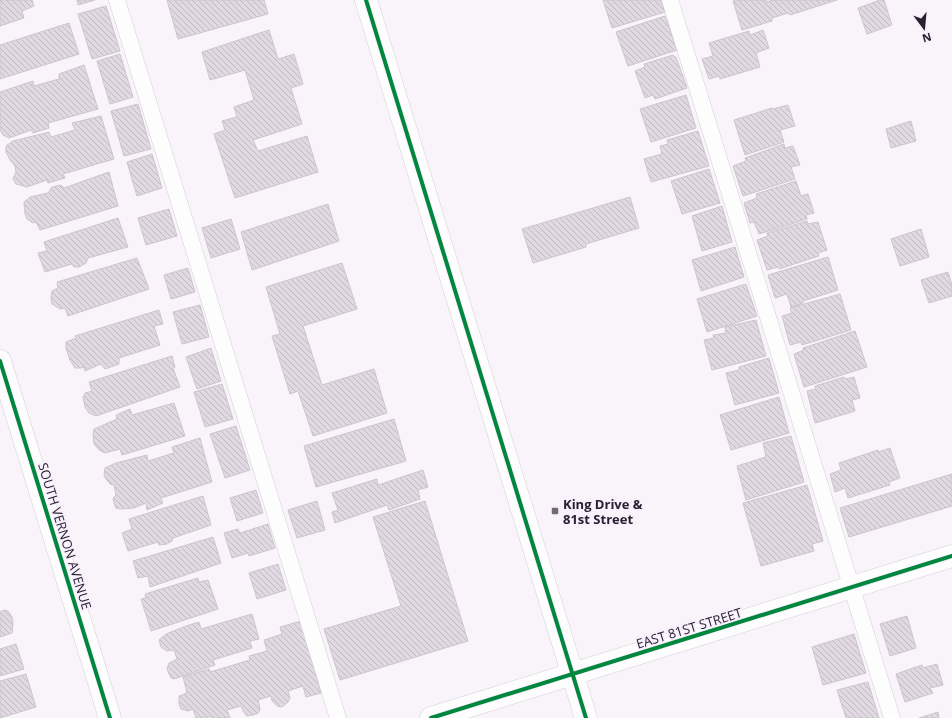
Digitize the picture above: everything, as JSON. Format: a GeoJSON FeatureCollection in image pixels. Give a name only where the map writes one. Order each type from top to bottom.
{"type":"FeatureCollection","features":[{"type":"Feature","properties":{"kind":"street"},"geometry":{"type":"LineString","coordinates":[[366,0],[586,718]]}},
{"type":"Feature","properties":{"kind":"street","name":"SOUTH VERNON AVENUE"},"geometry":{"type":"LineString","coordinates":[[0,360],[110,718]]}},
{"type":"Feature","properties":{"kind":"street","name":"EAST 81ST STREET"},"geometry":{"type":"LineString","coordinates":[[431,718],[952,556]]}},
{"type":"Feature","properties":{"kind":"lane"},"geometry":{"type":"LineString","coordinates":[[117,0],[338,718]]}},
{"type":"Feature","properties":{"kind":"lane"},"geometry":{"type":"LineString","coordinates":[[670,0],[892,718]]}},
{"type":"Feature","properties":{"kind":"building"},"geometry":{"type":"Polygon","coordinates":[[[0,0],[32,0],[34,6],[22,11],[24,18],[0,26],[0,0]]]}},
{"type":"Feature","properties":{"kind":"building"},"geometry":{"type":"Polygon","coordinates":[[[77,0],[95,0],[78,5],[77,0]]]}},
{"type":"Feature","properties":{"kind":"building"},"geometry":{"type":"Polygon","coordinates":[[[167,0],[264,0],[268,14],[178,39],[167,0]]]}},
{"type":"Feature","properties":{"kind":"building"},"geometry":{"type":"Polygon","coordinates":[[[603,0],[661,0],[665,12],[612,28],[603,0]]]}},
{"type":"Feature","properties":{"kind":"building"},"geometry":{"type":"Polygon","coordinates":[[[766,0],[767,2],[772,0],[837,0],[790,15],[788,13],[772,18],[772,21],[742,30],[733,1],[766,0]]]}},
{"type":"Feature","properties":{"kind":"building"},"geometry":{"type":"Polygon","coordinates":[[[884,0],[892,25],[867,34],[858,8],[884,0]]]}},
{"type":"Feature","properties":{"kind":"building"},"geometry":{"type":"Polygon","coordinates":[[[106,6],[120,51],[92,59],[78,14],[106,6]]]}},
{"type":"Feature","properties":{"kind":"building"},"geometry":{"type":"Polygon","coordinates":[[[665,16],[677,50],[628,66],[616,32],[665,16]]]}},
{"type":"Feature","properties":{"kind":"building"},"geometry":{"type":"Polygon","coordinates":[[[69,23],[79,54],[0,79],[0,45],[69,23]]]}},
{"type":"Feature","properties":{"kind":"building"},"geometry":{"type":"Polygon","coordinates":[[[269,30],[278,59],[294,54],[303,84],[291,88],[302,124],[253,140],[258,151],[307,136],[318,172],[235,198],[214,134],[225,130],[222,121],[237,117],[234,107],[254,100],[245,70],[210,80],[202,52],[269,30]]]}},
{"type":"Feature","properties":{"kind":"building"},"geometry":{"type":"Polygon","coordinates":[[[763,30],[769,48],[756,53],[760,67],[720,79],[719,76],[709,79],[702,59],[713,56],[709,43],[749,31],[750,35],[763,30]]]}},
{"type":"Feature","properties":{"kind":"building"},"geometry":{"type":"Polygon","coordinates":[[[120,54],[133,97],[110,104],[97,61],[120,54]]]}},
{"type":"Feature","properties":{"kind":"building"},"geometry":{"type":"Polygon","coordinates":[[[673,55],[676,57],[687,88],[655,99],[653,95],[645,98],[635,71],[645,67],[644,64],[673,55]]]}},
{"type":"Feature","properties":{"kind":"building"},"geometry":{"type":"Polygon","coordinates":[[[84,65],[98,109],[48,123],[49,128],[33,133],[31,130],[9,138],[3,135],[0,130],[0,92],[33,81],[34,86],[59,79],[59,74],[84,65]]]}},
{"type":"Feature","properties":{"kind":"building"},"geometry":{"type":"Polygon","coordinates":[[[686,95],[696,128],[651,142],[640,109],[686,95]]]}},
{"type":"Feature","properties":{"kind":"building"},"geometry":{"type":"Polygon","coordinates":[[[138,104],[151,149],[124,156],[111,111],[138,104]]]}},
{"type":"Feature","properties":{"kind":"building"},"geometry":{"type":"Polygon","coordinates":[[[788,105],[795,126],[780,130],[784,142],[745,155],[734,120],[772,108],[788,105]]]}},
{"type":"Feature","properties":{"kind":"building"},"geometry":{"type":"Polygon","coordinates":[[[101,116],[114,159],[63,174],[65,178],[48,183],[47,180],[27,187],[16,184],[13,179],[16,172],[15,166],[6,152],[6,146],[13,141],[49,132],[51,137],[75,130],[72,123],[101,116]]]}},
{"type":"Feature","properties":{"kind":"building"},"geometry":{"type":"Polygon","coordinates":[[[911,121],[916,141],[891,148],[886,129],[911,121]]]}},
{"type":"Feature","properties":{"kind":"building"},"geometry":{"type":"Polygon","coordinates":[[[698,131],[709,166],[651,182],[644,159],[662,154],[660,146],[668,144],[667,140],[698,131]]]}},
{"type":"Feature","properties":{"kind":"building"},"geometry":{"type":"Polygon","coordinates":[[[784,144],[785,148],[793,146],[800,165],[791,167],[795,179],[743,196],[733,166],[746,161],[745,158],[784,144]]]}},
{"type":"Feature","properties":{"kind":"building"},"geometry":{"type":"Polygon","coordinates":[[[152,154],[162,188],[137,196],[127,162],[152,154]]]}},
{"type":"Feature","properties":{"kind":"building"},"geometry":{"type":"Polygon","coordinates":[[[709,169],[720,203],[682,214],[671,181],[709,169]]]}},
{"type":"Feature","properties":{"kind":"building"},"geometry":{"type":"Polygon","coordinates":[[[109,172],[118,206],[40,230],[36,222],[33,223],[27,219],[24,202],[30,197],[48,193],[52,187],[61,185],[64,188],[109,172]]]}},
{"type":"Feature","properties":{"kind":"building"},"geometry":{"type":"Polygon","coordinates":[[[796,181],[801,196],[808,194],[814,213],[806,215],[807,219],[759,234],[754,222],[750,223],[744,203],[757,198],[756,194],[796,181]]]}},
{"type":"Feature","properties":{"kind":"building"},"geometry":{"type":"Polygon","coordinates":[[[630,197],[639,228],[586,244],[586,247],[533,263],[522,229],[630,197]]]}},
{"type":"Feature","properties":{"kind":"building"},"geometry":{"type":"Polygon","coordinates":[[[328,204],[339,241],[252,270],[241,232],[328,204]]]}},
{"type":"Feature","properties":{"kind":"building"},"geometry":{"type":"Polygon","coordinates":[[[722,206],[732,242],[702,251],[692,216],[722,206]]]}},
{"type":"Feature","properties":{"kind":"building"},"geometry":{"type":"Polygon","coordinates":[[[169,209],[177,236],[146,245],[138,218],[169,209]]]}},
{"type":"Feature","properties":{"kind":"building"},"geometry":{"type":"Polygon","coordinates":[[[118,218],[128,247],[88,258],[86,263],[79,267],[74,267],[72,264],[45,272],[38,253],[47,251],[44,242],[118,218]]]}},
{"type":"Feature","properties":{"kind":"building"},"geometry":{"type":"Polygon","coordinates":[[[231,219],[240,249],[211,258],[202,228],[231,219]]]}},
{"type":"Feature","properties":{"kind":"building"},"geometry":{"type":"Polygon","coordinates":[[[807,221],[808,224],[818,222],[827,250],[818,253],[819,256],[779,269],[778,267],[767,270],[757,240],[768,236],[767,233],[807,221]]]}},
{"type":"Feature","properties":{"kind":"building"},"geometry":{"type":"Polygon","coordinates":[[[921,229],[929,257],[900,266],[891,239],[921,229]]]}},
{"type":"Feature","properties":{"kind":"building"},"geometry":{"type":"Polygon","coordinates":[[[735,247],[744,277],[701,291],[692,260],[735,247]]]}},
{"type":"Feature","properties":{"kind":"building"},"geometry":{"type":"Polygon","coordinates":[[[828,257],[838,290],[803,301],[803,303],[791,307],[787,294],[775,298],[768,275],[828,257]]]}},
{"type":"Feature","properties":{"kind":"building"},"geometry":{"type":"Polygon","coordinates":[[[137,258],[149,289],[68,316],[65,308],[60,309],[52,304],[52,291],[58,288],[57,282],[137,258]]]}},
{"type":"Feature","properties":{"kind":"building"},"geometry":{"type":"Polygon","coordinates":[[[342,263],[357,309],[303,326],[322,385],[374,369],[387,413],[313,436],[298,391],[290,394],[272,336],[280,334],[266,287],[342,263]]]}},
{"type":"Feature","properties":{"kind":"building"},"geometry":{"type":"Polygon","coordinates":[[[188,268],[195,292],[171,299],[164,275],[188,268]]]}},
{"type":"Feature","properties":{"kind":"building"},"geometry":{"type":"Polygon","coordinates":[[[948,272],[952,285],[952,296],[929,303],[921,280],[948,272]]]}},
{"type":"Feature","properties":{"kind":"building"},"geometry":{"type":"Polygon","coordinates":[[[746,284],[757,316],[707,332],[697,299],[746,284]]]}},
{"type":"Feature","properties":{"kind":"building"},"geometry":{"type":"Polygon","coordinates":[[[840,294],[851,330],[802,345],[801,342],[790,345],[782,316],[792,313],[790,308],[840,294]]]}},
{"type":"Feature","properties":{"kind":"building"},"geometry":{"type":"Polygon","coordinates":[[[200,305],[209,337],[182,344],[173,312],[200,305]]]}},
{"type":"Feature","properties":{"kind":"building"},"geometry":{"type":"Polygon","coordinates":[[[159,310],[163,324],[154,326],[160,345],[119,358],[119,364],[105,369],[101,364],[85,371],[84,367],[75,368],[70,360],[66,348],[66,342],[76,338],[75,336],[159,310]]]}},
{"type":"Feature","properties":{"kind":"building"},"geometry":{"type":"Polygon","coordinates":[[[756,320],[766,356],[712,370],[704,340],[714,338],[713,335],[726,333],[725,327],[756,320]]]}},
{"type":"Feature","properties":{"kind":"building"},"geometry":{"type":"Polygon","coordinates":[[[855,331],[867,367],[804,387],[794,354],[804,350],[803,348],[855,331]]]}},
{"type":"Feature","properties":{"kind":"building"},"geometry":{"type":"Polygon","coordinates":[[[211,348],[221,381],[197,389],[186,357],[211,348]]]}},
{"type":"Feature","properties":{"kind":"building"},"geometry":{"type":"Polygon","coordinates":[[[172,356],[175,367],[173,368],[180,387],[96,416],[89,413],[85,407],[83,397],[85,393],[92,391],[89,382],[172,356]]]}},
{"type":"Feature","properties":{"kind":"building"},"geometry":{"type":"Polygon","coordinates":[[[769,358],[779,393],[735,405],[726,373],[739,370],[739,367],[769,358]]]}},
{"type":"Feature","properties":{"kind":"building"},"geometry":{"type":"Polygon","coordinates":[[[844,377],[845,379],[854,377],[860,398],[852,400],[855,411],[815,423],[807,391],[816,389],[815,386],[844,377]]]}},
{"type":"Feature","properties":{"kind":"building"},"geometry":{"type":"Polygon","coordinates":[[[222,384],[233,419],[205,427],[194,392],[222,384]]]}},
{"type":"Feature","properties":{"kind":"building"},"geometry":{"type":"Polygon","coordinates":[[[779,397],[789,433],[731,450],[720,415],[779,397]]]}},
{"type":"Feature","properties":{"kind":"building"},"geometry":{"type":"Polygon","coordinates":[[[174,403],[185,436],[122,455],[120,449],[105,453],[99,450],[94,444],[94,429],[117,419],[116,415],[130,409],[132,415],[174,403]]]}},
{"type":"Feature","properties":{"kind":"building"},"geometry":{"type":"Polygon","coordinates":[[[394,419],[406,461],[316,487],[304,446],[394,419]]]}},
{"type":"Feature","properties":{"kind":"building"},"geometry":{"type":"Polygon","coordinates":[[[236,426],[250,470],[225,478],[210,434],[236,426]]]}},
{"type":"Feature","properties":{"kind":"building"},"geometry":{"type":"Polygon","coordinates":[[[791,436],[804,482],[746,500],[737,466],[766,457],[763,443],[791,436]]]}},
{"type":"Feature","properties":{"kind":"building"},"geometry":{"type":"Polygon","coordinates":[[[200,438],[212,482],[161,498],[163,503],[147,510],[146,503],[134,508],[116,508],[113,498],[116,495],[114,485],[110,484],[104,476],[105,468],[116,463],[147,455],[148,461],[174,453],[172,447],[200,438]]]}},
{"type":"Feature","properties":{"kind":"building"},"geometry":{"type":"Polygon","coordinates":[[[890,448],[900,478],[889,482],[890,485],[848,498],[845,488],[835,492],[830,474],[841,470],[839,463],[878,450],[879,452],[890,448]]]}},
{"type":"Feature","properties":{"kind":"building"},"geometry":{"type":"Polygon","coordinates":[[[423,470],[428,487],[418,490],[420,499],[389,510],[387,505],[335,523],[332,512],[338,510],[332,493],[377,479],[378,485],[423,470]]]}},
{"type":"Feature","properties":{"kind":"building"},"geometry":{"type":"Polygon","coordinates":[[[952,474],[952,506],[849,537],[840,508],[952,474]]]}},
{"type":"Feature","properties":{"kind":"building"},"geometry":{"type":"Polygon","coordinates":[[[807,485],[823,541],[812,544],[814,551],[761,566],[743,503],[807,485]]]}},
{"type":"Feature","properties":{"kind":"building"},"geometry":{"type":"Polygon","coordinates":[[[256,490],[263,513],[237,521],[230,498],[256,490]]]}},
{"type":"Feature","properties":{"kind":"building"},"geometry":{"type":"Polygon","coordinates":[[[203,496],[211,525],[173,538],[172,541],[167,544],[159,545],[158,542],[128,551],[122,533],[132,529],[129,519],[203,496]]]}},
{"type":"Feature","properties":{"kind":"building"},"geometry":{"type":"Polygon","coordinates":[[[317,501],[325,530],[297,538],[288,510],[317,501]]]}},
{"type":"Feature","properties":{"kind":"building"},"geometry":{"type":"Polygon","coordinates":[[[425,501],[468,641],[340,680],[324,629],[401,606],[373,517],[425,501]]]}},
{"type":"Feature","properties":{"kind":"building"},"geometry":{"type":"Polygon","coordinates":[[[268,524],[275,548],[249,556],[248,553],[232,558],[224,533],[238,529],[240,533],[268,524]]]}},
{"type":"Feature","properties":{"kind":"building"},"geometry":{"type":"Polygon","coordinates":[[[213,537],[221,563],[150,587],[148,576],[138,578],[133,561],[213,537]]]}},
{"type":"Feature","properties":{"kind":"building"},"geometry":{"type":"Polygon","coordinates":[[[278,564],[286,590],[257,599],[249,573],[278,564]]]}},
{"type":"Feature","properties":{"kind":"building"},"geometry":{"type":"Polygon","coordinates":[[[198,578],[199,582],[208,580],[218,609],[151,631],[141,599],[146,598],[145,594],[198,578]]]}},
{"type":"Feature","properties":{"kind":"building"},"geometry":{"type":"Polygon","coordinates":[[[4,610],[8,611],[12,617],[12,633],[0,637],[0,612],[4,610]]]}},
{"type":"Feature","properties":{"kind":"building"},"geometry":{"type":"Polygon","coordinates":[[[252,614],[259,639],[250,641],[252,648],[213,660],[215,665],[174,679],[171,678],[167,669],[169,663],[177,659],[174,650],[167,651],[161,647],[159,640],[166,634],[199,622],[201,629],[252,614]]]}},
{"type":"Feature","properties":{"kind":"building"},"geometry":{"type":"Polygon","coordinates":[[[907,616],[916,648],[890,656],[880,624],[907,616]]]}},
{"type":"Feature","properties":{"kind":"building"},"geometry":{"type":"Polygon","coordinates":[[[301,621],[321,693],[306,697],[303,686],[288,691],[290,698],[282,707],[277,706],[272,701],[271,696],[258,700],[260,709],[257,714],[247,716],[241,706],[227,710],[230,718],[212,718],[212,716],[196,718],[193,709],[188,711],[181,709],[179,704],[179,696],[187,693],[183,677],[209,669],[210,672],[250,660],[249,656],[267,651],[264,640],[282,634],[280,627],[301,621]]]}},
{"type":"Feature","properties":{"kind":"building"},"geometry":{"type":"Polygon","coordinates":[[[854,634],[866,673],[823,685],[812,647],[854,634]]]}},
{"type":"Feature","properties":{"kind":"building"},"geometry":{"type":"Polygon","coordinates":[[[16,644],[24,669],[0,676],[0,649],[16,644]]]}},
{"type":"Feature","properties":{"kind":"building"},"geometry":{"type":"Polygon","coordinates":[[[937,664],[943,685],[930,688],[933,693],[905,702],[896,674],[922,665],[923,668],[937,664]]]}},
{"type":"Feature","properties":{"kind":"building"},"geometry":{"type":"Polygon","coordinates":[[[26,674],[36,707],[0,718],[0,681],[26,674]]]}},
{"type":"Feature","properties":{"kind":"building"},"geometry":{"type":"Polygon","coordinates":[[[868,682],[879,718],[846,718],[837,690],[868,682]]]}},
{"type":"Feature","properties":{"kind":"building"},"geometry":{"type":"Polygon","coordinates":[[[938,712],[939,718],[919,718],[938,712]]]}},
{"type":"Feature","properties":{"kind":"cycle path"},"geometry":{"type":"LineString","coordinates":[[366,0],[586,718]]}},
{"type":"Feature","properties":{"kind":"cycle path"},"geometry":{"type":"LineString","coordinates":[[0,361],[110,718]]}},
{"type":"Feature","properties":{"kind":"cycle path"},"geometry":{"type":"LineString","coordinates":[[431,718],[952,556]]}},
{"type":"Feature","properties":{"kind":"place","name":"King Drive & 81st Street"},"geometry":{"type":"Point","coordinates":[555,511]}}]}
